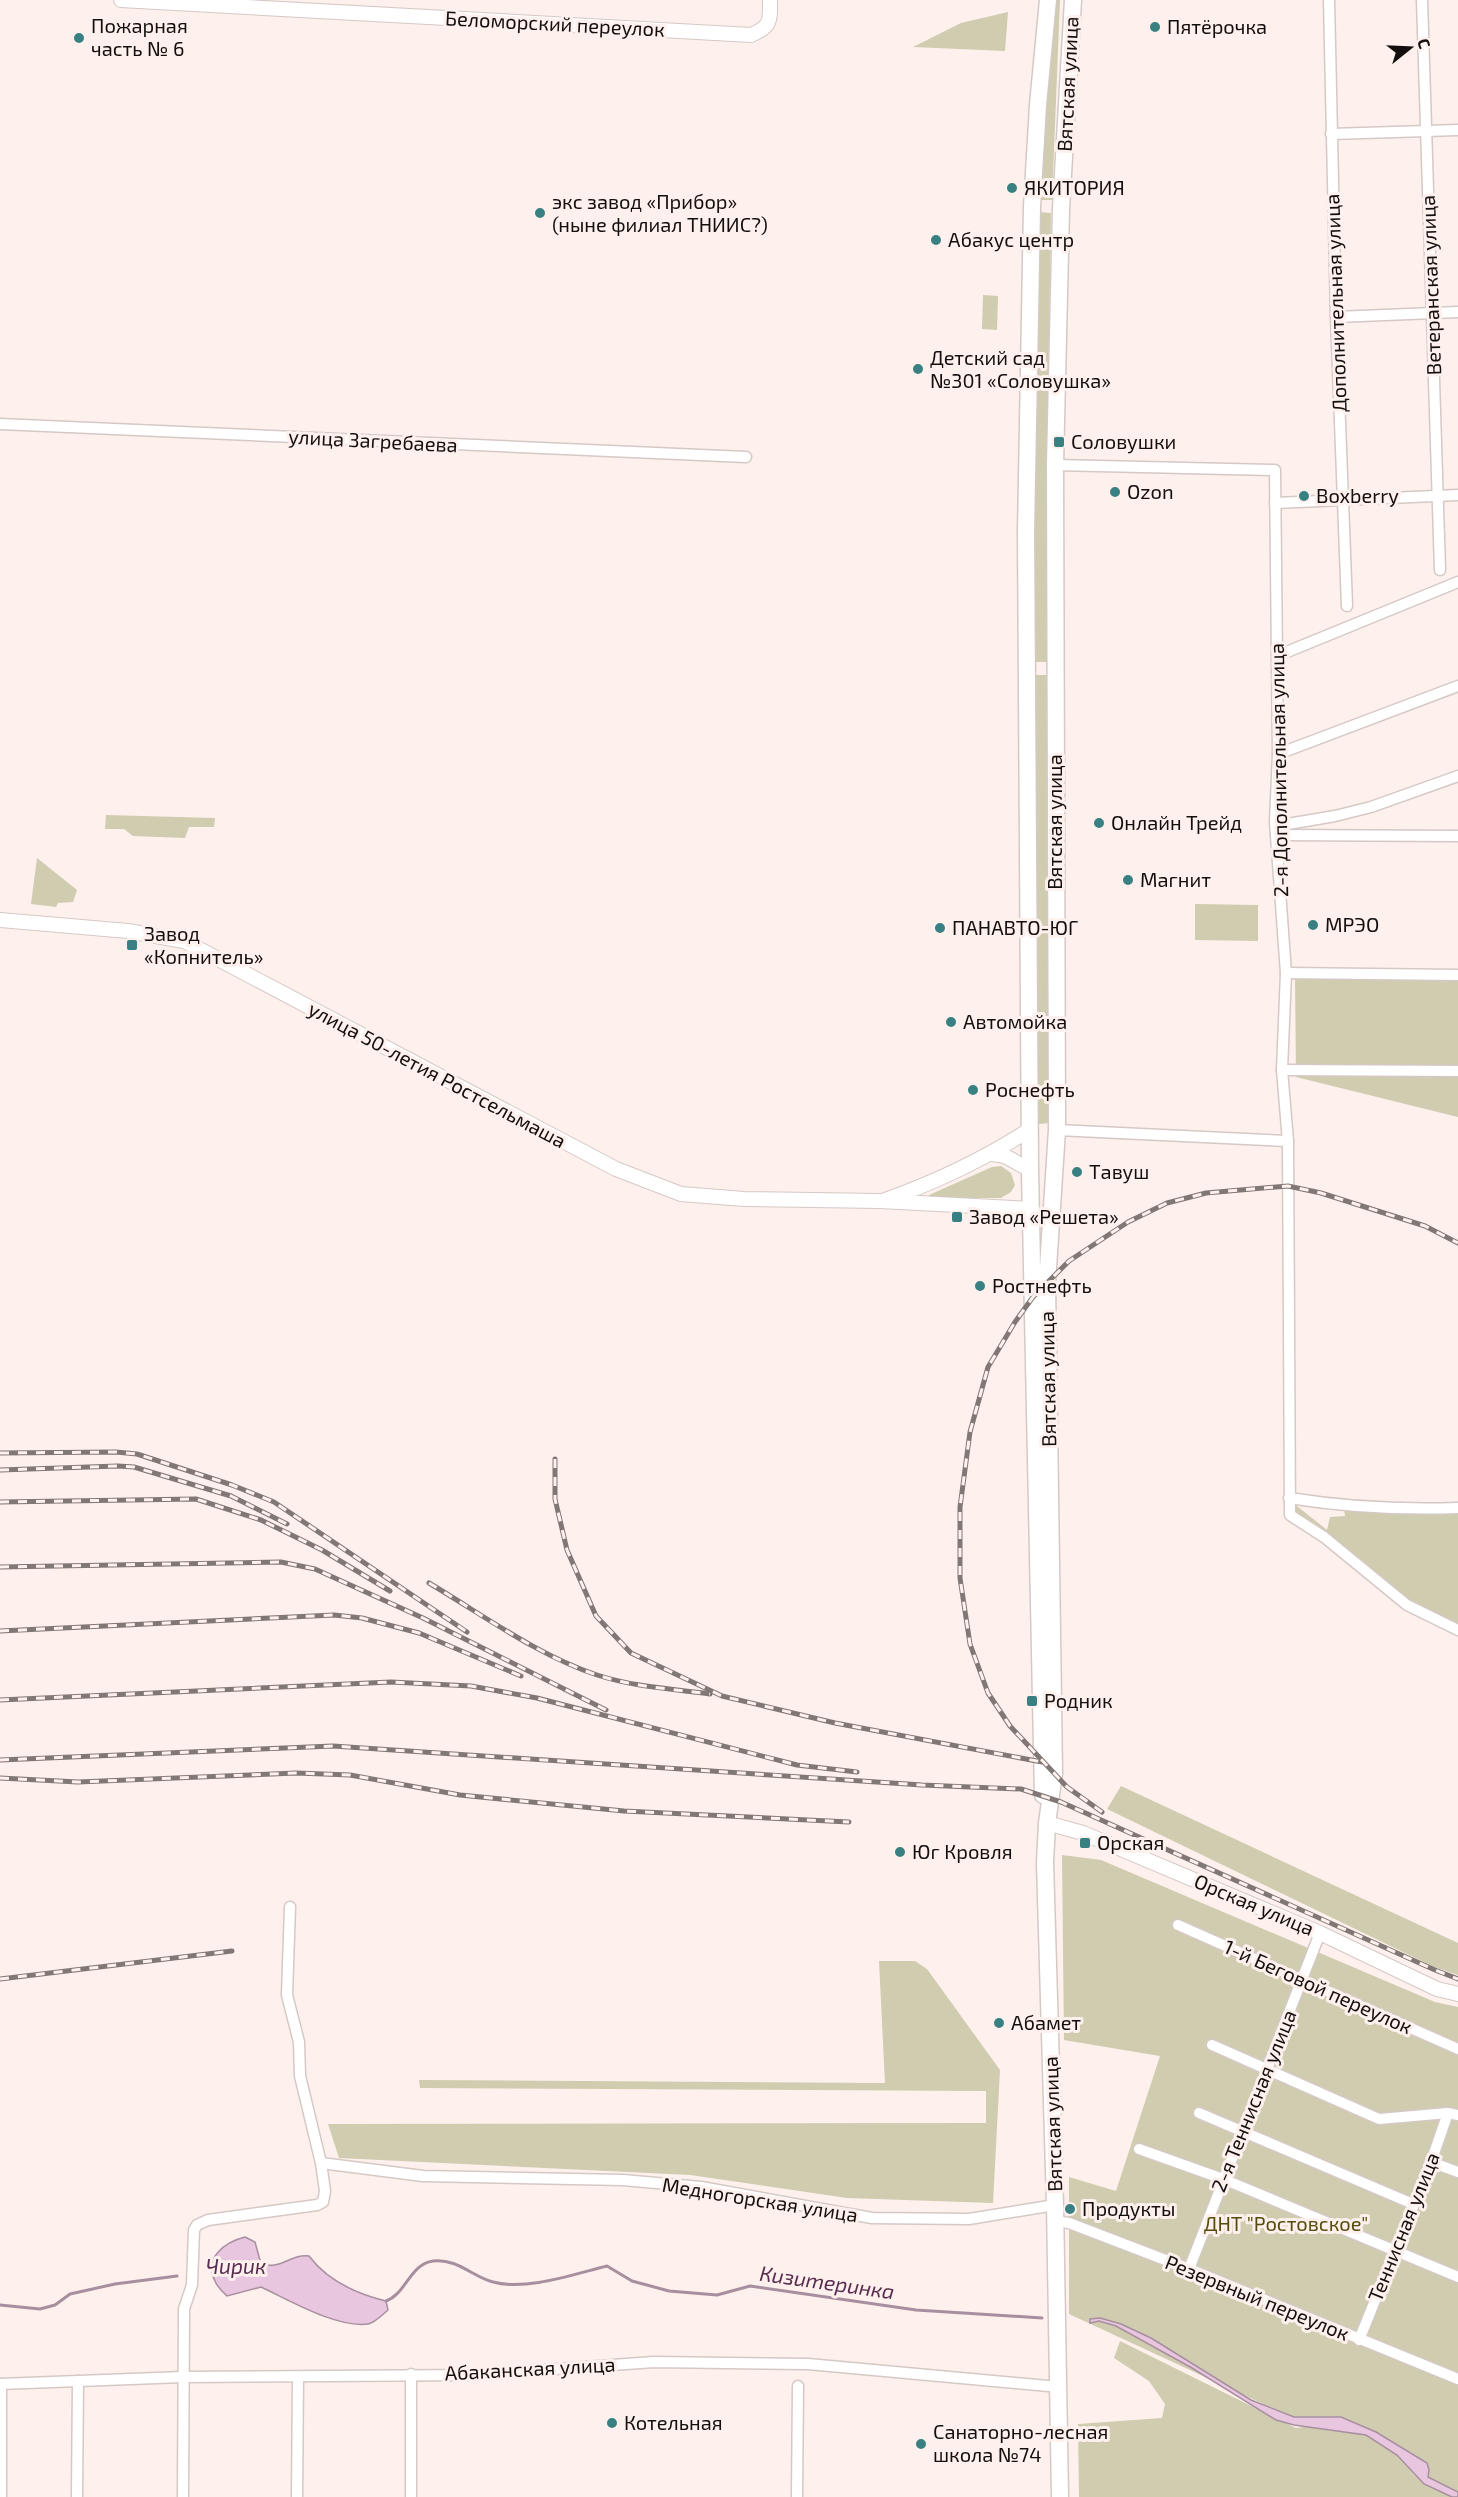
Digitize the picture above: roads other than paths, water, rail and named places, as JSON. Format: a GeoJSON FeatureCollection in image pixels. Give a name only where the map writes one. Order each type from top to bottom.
{"type":"FeatureCollection","features":[{"type":"Feature","properties":{"kind":"main road","name":"Беломорский переулок"},"geometry":{"type":"LineString","coordinates":[[121,0],[752,35],[770,22],[770,0]]}},
{"type":"Feature","properties":{"kind":"main road","name":"Вятская улица"},"geometry":{"type":"LineString","coordinates":[[1047,1822],[1042,1784],[1030,1209],[1026,532],[1032,207],[1048,0]]}},
{"type":"Feature","properties":{"kind":"main road","name":"Вятская улица"},"geometry":{"type":"LineString","coordinates":[[1060,2497],[1056,2213],[1045,1874],[1047,1822],[1054,1774],[1047,1283],[1057,1130],[1055,465],[1061,209],[1072,0]]}},
{"type":"Feature","properties":{"kind":"main road"},"geometry":{"type":"LineString","coordinates":[[1032,207],[1045,203],[1061,209]]}},
{"type":"Feature","properties":{"kind":"main road"},"geometry":{"type":"LineString","coordinates":[[1027,667],[1039,673],[1054,666]]}},
{"type":"Feature","properties":{"kind":"main road","name":"улица 50-летия Ростсельмаша"},"geometry":{"type":"LineString","coordinates":[[0,920],[128,931],[184,941],[616,1170],[681,1194],[1030,1209]]}},
{"type":"Feature","properties":{"kind":"main road"},"geometry":{"type":"LineString","coordinates":[[880,1202],[925,1185],[993,1154],[1029,1130],[1057,1130]]}},
{"type":"Feature","properties":{"kind":"main road"},"geometry":{"type":"LineString","coordinates":[[993,1154],[1005,1156],[1054,1187]]}},
{"type":"Feature","properties":{"kind":"main road"},"geometry":{"type":"LineString","coordinates":[[1030,1209],[1053,1210]]}},
{"type":"Feature","properties":{"kind":"main road","name":"Орская улица"},"geometry":{"type":"LineString","coordinates":[[1047,1822],[1083,1833],[1320,1933],[1437,1989],[1458,1994]]}},
{"type":"Feature","properties":{"kind":"street","name":"Дополнительная улица"},"geometry":{"type":"LineString","coordinates":[[1329,0],[1336,317],[1347,606]]}},
{"type":"Feature","properties":{"kind":"street","name":"Ветеранская улица"},"geometry":{"type":"LineString","coordinates":[[1422,0],[1440,570]]}},
{"type":"Feature","properties":{"kind":"street"},"geometry":{"type":"LineString","coordinates":[[1331,134],[1458,130]]}},
{"type":"Feature","properties":{"kind":"street"},"geometry":{"type":"LineString","coordinates":[[1336,317],[1458,312]]}},
{"type":"Feature","properties":{"kind":"street","name":"улица Загребаева"},"geometry":{"type":"LineString","coordinates":[[0,424],[746,457]]}},
{"type":"Feature","properties":{"kind":"street","name":"2-я Дополнительная улица"},"geometry":{"type":"LineString","coordinates":[[1055,465],[1275,470],[1278,754],[1276,831],[1286,973],[1282,1070],[1288,1141],[1290,1515],[1324,1538],[1407,1605],[1458,1630]]}},
{"type":"Feature","properties":{"kind":"street"},"geometry":{"type":"LineString","coordinates":[[1275,503],[1458,495]]}},
{"type":"Feature","properties":{"kind":"street"},"geometry":{"type":"LineString","coordinates":[[1277,656],[1458,582]]}},
{"type":"Feature","properties":{"kind":"street"},"geometry":{"type":"LineString","coordinates":[[1278,754],[1458,686]]}},
{"type":"Feature","properties":{"kind":"street"},"geometry":{"type":"LineString","coordinates":[[1276,831],[1371,807],[1458,776]]}},
{"type":"Feature","properties":{"kind":"street"},"geometry":{"type":"LineString","coordinates":[[1276,831],[1458,836]]}},
{"type":"Feature","properties":{"kind":"street"},"geometry":{"type":"LineString","coordinates":[[1286,973],[1458,975]]}},
{"type":"Feature","properties":{"kind":"street"},"geometry":{"type":"LineString","coordinates":[[1282,1070],[1458,1071]]}},
{"type":"Feature","properties":{"kind":"street"},"geometry":{"type":"LineString","coordinates":[[1057,1130],[1288,1141]]}},
{"type":"Feature","properties":{"kind":"street"},"geometry":{"type":"LineString","coordinates":[[1290,1498],[1332,1505],[1376,1508],[1458,1508]]}},
{"type":"Feature","properties":{"kind":"street"},"geometry":{"type":"LineString","coordinates":[[183,2497],[184,2309],[192,2285],[194,2230],[197,2225],[208,2220],[317,2205],[323,2202],[325,2191],[321,2163],[300,2076],[299,2042],[287,1995],[290,1907]]}},
{"type":"Feature","properties":{"kind":"street","name":"1-й Беговой переулок"},"geometry":{"type":"LineString","coordinates":[[1178,1925],[1458,2049]]}},
{"type":"Feature","properties":{"kind":"street","name":"2-я Теннисная улица"},"geometry":{"type":"LineString","coordinates":[[1189,2269],[1320,1933]]}},
{"type":"Feature","properties":{"kind":"street"},"geometry":{"type":"LineString","coordinates":[[1212,2045],[1379,2118],[1453,2114]]}},
{"type":"Feature","properties":{"kind":"street"},"geometry":{"type":"LineString","coordinates":[[1199,2113],[1413,2204]]}},
{"type":"Feature","properties":{"kind":"street","name":"Теннисная улица"},"geometry":{"type":"LineString","coordinates":[[1359,2340],[1393,2251],[1453,2114]]}},
{"type":"Feature","properties":{"kind":"street"},"geometry":{"type":"LineString","coordinates":[[1139,2149],[1223,2179],[1458,2277]]}},
{"type":"Feature","properties":{"kind":"street"},"geometry":{"type":"LineString","coordinates":[[1431,2162],[1458,2172]]}},
{"type":"Feature","properties":{"kind":"street","name":"Медногорская улица"},"geometry":{"type":"LineString","coordinates":[[321,2163],[423,2176],[623,2180],[701,2187],[872,2218],[969,2219],[1056,2213]]}},
{"type":"Feature","properties":{"kind":"street","name":"Резервный переулок"},"geometry":{"type":"LineString","coordinates":[[1056,2213],[1069,2223],[1189,2269],[1458,2379]]}},
{"type":"Feature","properties":{"kind":"street","name":"Абаканская улица"},"geometry":{"type":"LineString","coordinates":[[1,2384],[183,2377],[472,2375],[654,2362],[808,2364],[1059,2387]]}},
{"type":"Feature","properties":{"kind":"street"},"geometry":{"type":"LineString","coordinates":[[411,2374],[411,2497]]}},
{"type":"Feature","properties":{"kind":"street"},"geometry":{"type":"LineString","coordinates":[[297,2497],[298,2377]]}},
{"type":"Feature","properties":{"kind":"street"},"geometry":{"type":"LineString","coordinates":[[77,2497],[78,2381]]}},
{"type":"Feature","properties":{"kind":"street"},"geometry":{"type":"LineString","coordinates":[[1,2384],[1,2497]]}},
{"type":"Feature","properties":{"kind":"street"},"geometry":{"type":"LineString","coordinates":[[797,2497],[798,2386]]}},
{"type":"Feature","properties":{"kind":"water","name":"Чирик"},"geometry":{"type":"Polygon","coordinates":[[[245,2237],[255,2242],[261,2264],[275,2265],[296,2257],[309,2256],[316,2265],[343,2285],[386,2301],[388,2310],[371,2323],[355,2324],[313,2312],[261,2287],[227,2296],[216,2283],[212,2273],[214,2258],[224,2247],[245,2237]]]}},
{"type":"Feature","properties":{"kind":"water"},"geometry":{"type":"Polygon","coordinates":[[[1100,2318],[1121,2324],[1151,2338],[1251,2400],[1294,2417],[1341,2417],[1376,2432],[1427,2463],[1428,2477],[1458,2492],[1458,2497],[1452,2497],[1424,2484],[1397,2455],[1366,2435],[1294,2425],[1276,2420],[1192,2368],[1116,2326],[1099,2321],[1090,2323],[1090,2319],[1100,2318]]]}},
{"type":"Feature","properties":{"kind":"waterway","name":"Кизитеринка"},"geometry":{"type":"LineString","coordinates":[[386,2301],[399,2292],[413,2273],[425,2263],[442,2261],[457,2265],[486,2280],[506,2284],[535,2283],[607,2266],[632,2281],[669,2291],[717,2295],[750,2286],[916,2310],[1042,2318]]}},
{"type":"Feature","properties":{"kind":"waterway","name":"Кизитеринка"},"geometry":{"type":"LineString","coordinates":[[0,2305],[40,2309],[55,2305],[70,2294],[115,2284],[177,2276]]}},
{"type":"Feature","properties":{"kind":"railway"},"geometry":{"type":"LineString","coordinates":[[1102,1812],[1067,1787],[1010,1726],[988,1693],[970,1644],[960,1578],[960,1507],[970,1432],[988,1367],[1015,1322],[1033,1297],[1069,1261],[1128,1222],[1167,1203],[1206,1193],[1288,1186],[1321,1193],[1425,1226],[1458,1243]]}},
{"type":"Feature","properties":{"kind":"railway"},"geometry":{"type":"LineString","coordinates":[[0,1453],[116,1452],[137,1454],[232,1485],[274,1502],[467,1632]]}},
{"type":"Feature","properties":{"kind":"railway"},"geometry":{"type":"LineString","coordinates":[[555,1459],[555,1499],[567,1550],[596,1616],[631,1653],[722,1696],[835,1723],[1042,1762]]}},
{"type":"Feature","properties":{"kind":"railway"},"geometry":{"type":"LineString","coordinates":[[0,1470],[134,1467],[231,1496],[287,1524]]}},
{"type":"Feature","properties":{"kind":"railway"},"geometry":{"type":"LineString","coordinates":[[0,1502],[196,1499],[261,1520],[322,1550],[390,1591]]}},
{"type":"Feature","properties":{"kind":"railway"},"geometry":{"type":"LineString","coordinates":[[0,1567],[281,1562],[315,1569],[423,1618],[606,1710]]}},
{"type":"Feature","properties":{"kind":"railway"},"geometry":{"type":"LineString","coordinates":[[429,1583],[511,1634],[575,1667],[625,1682],[710,1694]]}},
{"type":"Feature","properties":{"kind":"railway"},"geometry":{"type":"LineString","coordinates":[[0,1631],[334,1615],[362,1618],[419,1633],[521,1676]]}},
{"type":"Feature","properties":{"kind":"railway"},"geometry":{"type":"LineString","coordinates":[[0,1700],[391,1682],[471,1686],[537,1698],[797,1765],[857,1772]]}},
{"type":"Feature","properties":{"kind":"railway"},"geometry":{"type":"LineString","coordinates":[[0,1760],[333,1746],[922,1785],[1021,1789],[1061,1802],[1458,1979]]}},
{"type":"Feature","properties":{"kind":"railway"},"geometry":{"type":"LineString","coordinates":[[0,1778],[78,1782],[296,1773],[350,1775],[460,1795],[624,1811],[849,1822]]}},
{"type":"Feature","properties":{"kind":"railway"},"geometry":{"type":"LineString","coordinates":[[0,1979],[232,1951]]}},
{"type":"Feature","properties":{"kind":"place","name":"Пятёрочка"},"geometry":{"type":"Point","coordinates":[1155,27]}},
{"type":"Feature","properties":{"kind":"place","name":"Пожарная часть № 6"},"geometry":{"type":"Point","coordinates":[79,38]}},
{"type":"Feature","properties":{"kind":"place","name":"ЯКИТОРИЯ"},"geometry":{"type":"Point","coordinates":[1012,188]}},
{"type":"Feature","properties":{"kind":"place","name":"экс завод «Прибор» (ныне филиал ТНИИС?)"},"geometry":{"type":"Point","coordinates":[540,213]}},
{"type":"Feature","properties":{"kind":"place","name":"Абакус центр"},"geometry":{"type":"Point","coordinates":[936,240]}},
{"type":"Feature","properties":{"kind":"place","name":"Детский сад №301 «Соловушка»"},"geometry":{"type":"Point","coordinates":[918,369]}},
{"type":"Feature","properties":{"kind":"place","name":"Соловушки"},"geometry":{"type":"Point","coordinates":[1059,442]}},
{"type":"Feature","properties":{"kind":"place","name":"Ozon"},"geometry":{"type":"Point","coordinates":[1115,492]}},
{"type":"Feature","properties":{"kind":"place","name":"Boxberry"},"geometry":{"type":"Point","coordinates":[1304,496]}},
{"type":"Feature","properties":{"kind":"place","name":"Онлайн Трейд"},"geometry":{"type":"Point","coordinates":[1099,823]}},
{"type":"Feature","properties":{"kind":"place","name":"Магнит"},"geometry":{"type":"Point","coordinates":[1128,880]}},
{"type":"Feature","properties":{"kind":"place","name":"МРЭО"},"geometry":{"type":"Point","coordinates":[1313,925]}},
{"type":"Feature","properties":{"kind":"place","name":"ПАНАВТО-ЮГ"},"geometry":{"type":"Point","coordinates":[940,928]}},
{"type":"Feature","properties":{"kind":"place","name":"Завод «Копнитель»"},"geometry":{"type":"Point","coordinates":[132,945]}},
{"type":"Feature","properties":{"kind":"place","name":"Автомойка"},"geometry":{"type":"Point","coordinates":[951,1022]}},
{"type":"Feature","properties":{"kind":"place","name":"Роснефть"},"geometry":{"type":"Point","coordinates":[973,1090]}},
{"type":"Feature","properties":{"kind":"place","name":"Тавуш"},"geometry":{"type":"Point","coordinates":[1077,1172]}},
{"type":"Feature","properties":{"kind":"place","name":"Завод «Решета»"},"geometry":{"type":"Point","coordinates":[957,1217]}},
{"type":"Feature","properties":{"kind":"place","name":"Ростнефть"},"geometry":{"type":"Point","coordinates":[980,1286]}},
{"type":"Feature","properties":{"kind":"place","name":"Родник"},"geometry":{"type":"Point","coordinates":[1032,1701]}},
{"type":"Feature","properties":{"kind":"place","name":"Орская"},"geometry":{"type":"Point","coordinates":[1085,1843]}},
{"type":"Feature","properties":{"kind":"place","name":"Юг Кровля"},"geometry":{"type":"Point","coordinates":[900,1852]}},
{"type":"Feature","properties":{"kind":"place","name":"Абамет"},"geometry":{"type":"Point","coordinates":[999,2023]}},
{"type":"Feature","properties":{"kind":"place","name":"Продукты"},"geometry":{"type":"Point","coordinates":[1070,2209]}},
{"type":"Feature","properties":{"kind":"place","name":"Котельная"},"geometry":{"type":"Point","coordinates":[612,2423]}},
{"type":"Feature","properties":{"kind":"place","name":"Санаторно-лесная школа №74"},"geometry":{"type":"Point","coordinates":[921,2444]}},
{"type":"Feature","properties":{"kind":"park label","name":"ДНТ \"Ростовское\""},"geometry":{"type":"Point","coordinates":[1286,2224]}}]}
